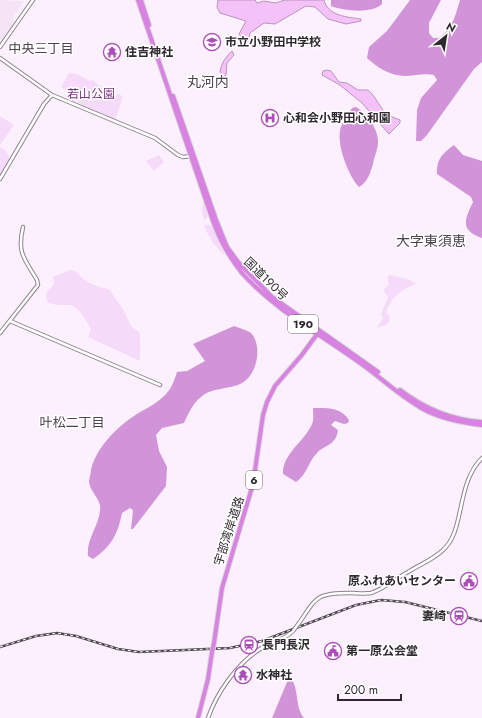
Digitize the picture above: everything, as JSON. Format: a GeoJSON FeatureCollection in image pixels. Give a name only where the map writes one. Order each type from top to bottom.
{"type":"FeatureCollection","features":[{"type":"Feature","properties":{"kind":"highway","name":"国道190号"},"geometry":{"type":"LineString","coordinates":[[138,0],[192,156],[216,220],[232,255],[242,268],[263,289],[318,333],[362,360],[423,406],[454,418],[482,423]]}},
{"type":"Feature","properties":{"kind":"highway","name":"国道190号"},"geometry":{"type":"LineString","coordinates":[[141,0],[192,156]]}},
{"type":"Feature","properties":{"kind":"highway","name":"宇部湾岸道路"},"geometry":{"type":"LineString","coordinates":[[197,718],[208,679],[222,588],[254,484],[263,415],[267,402],[275,386],[301,356],[318,333]]}},
{"type":"Feature","properties":{"kind":"street"},"geometry":{"type":"LineString","coordinates":[[0,47],[33,0]]}},
{"type":"Feature","properties":{"kind":"street"},"geometry":{"type":"LineString","coordinates":[[0,58],[52,95],[155,138],[178,155],[192,156]]}},
{"type":"Feature","properties":{"kind":"street"},"geometry":{"type":"LineString","coordinates":[[0,179],[44,104],[52,95]]}},
{"type":"Feature","properties":{"kind":"street"},"geometry":{"type":"LineString","coordinates":[[0,334],[38,285],[37,280],[20,249],[23,227]]}},
{"type":"Feature","properties":{"kind":"street"},"geometry":{"type":"LineString","coordinates":[[10,321],[160,385]]}},
{"type":"Feature","properties":{"kind":"street"},"geometry":{"type":"LineString","coordinates":[[208,718],[216,699],[242,665],[258,650],[283,639],[293,632],[315,601],[321,596],[330,593],[364,594],[372,592],[443,551],[455,532],[467,480],[474,467],[482,458]]}},
{"type":"Feature","properties":{"kind":"shaded area"},"geometry":{"type":"Polygon","coordinates":[[[0,0],[24,1],[12,19],[16,21],[0,44],[0,0]]]}},
{"type":"Feature","properties":{"kind":"shaded area"},"geometry":{"type":"Polygon","coordinates":[[[218,0],[255,0],[257,3],[264,1],[275,3],[285,0],[324,0],[326,5],[334,13],[361,19],[361,21],[346,24],[328,19],[315,7],[306,6],[275,24],[264,23],[250,33],[248,42],[244,41],[239,34],[246,21],[220,13],[217,7],[218,0]]]}},
{"type":"Feature","properties":{"kind":"shaded area"},"geometry":{"type":"Polygon","coordinates":[[[331,0],[382,0],[382,4],[372,9],[357,11],[331,6],[331,0]]]}},
{"type":"Feature","properties":{"kind":"shaded area"},"geometry":{"type":"Polygon","coordinates":[[[410,0],[441,0],[429,23],[429,33],[433,38],[439,38],[450,26],[460,0],[482,0],[482,62],[474,69],[427,135],[421,141],[416,141],[417,110],[421,98],[437,80],[434,75],[427,74],[400,76],[379,68],[367,58],[369,47],[387,31],[410,0]]]}},
{"type":"Feature","properties":{"kind":"shaded area"},"geometry":{"type":"Polygon","coordinates":[[[232,51],[234,55],[227,63],[226,75],[224,77],[220,72],[222,65],[232,51]]]}},
{"type":"Feature","properties":{"kind":"shaded area"},"geometry":{"type":"Polygon","coordinates":[[[323,71],[331,71],[339,82],[347,83],[358,90],[368,90],[384,111],[400,120],[400,123],[389,134],[362,103],[340,85],[322,75],[323,71]]]}},
{"type":"Feature","properties":{"kind":"shaded area"},"geometry":{"type":"Polygon","coordinates":[[[356,107],[372,122],[378,138],[377,150],[370,174],[365,183],[359,187],[351,176],[340,145],[341,128],[343,122],[352,108],[356,107]]]}},
{"type":"Feature","properties":{"kind":"shaded area"},"geometry":{"type":"Polygon","coordinates":[[[454,145],[463,155],[482,161],[482,238],[475,235],[467,228],[466,219],[473,202],[471,197],[437,174],[439,160],[454,145]]]}},
{"type":"Feature","properties":{"kind":"shaded area"},"geometry":{"type":"Polygon","coordinates":[[[234,326],[251,333],[255,339],[257,345],[257,360],[251,374],[242,383],[232,387],[215,390],[198,399],[193,405],[184,423],[162,428],[156,435],[159,451],[167,467],[166,486],[133,529],[131,529],[133,510],[130,508],[122,513],[116,534],[105,550],[93,559],[88,556],[89,544],[99,516],[100,506],[98,499],[91,489],[89,480],[93,462],[101,448],[112,434],[125,423],[136,414],[157,402],[166,394],[174,381],[177,372],[187,371],[205,361],[193,344],[234,326]]]}},
{"type":"Feature","properties":{"kind":"shaded area"},"geometry":{"type":"Polygon","coordinates":[[[313,408],[338,410],[349,420],[348,423],[344,424],[335,421],[331,425],[338,430],[335,439],[317,453],[311,460],[303,476],[296,482],[283,474],[284,467],[286,460],[312,424],[313,408]]]}},
{"type":"Feature","properties":{"kind":"shaded area"},"geometry":{"type":"Polygon","coordinates":[[[292,680],[296,689],[299,709],[304,718],[272,718],[287,682],[292,680]]]}},
{"type":"Feature","properties":{"kind":"green space","name":"若山公園"},"geometry":{"type":"Polygon","coordinates":[[[69,73],[77,74],[90,81],[93,80],[114,98],[117,94],[123,96],[116,118],[113,119],[67,98],[70,94],[61,87],[69,73]]]}},
{"type":"Feature","properties":{"kind":"green space"},"geometry":{"type":"Polygon","coordinates":[[[0,116],[14,125],[0,145],[0,116]]]}},
{"type":"Feature","properties":{"kind":"green space"},"geometry":{"type":"Polygon","coordinates":[[[0,147],[5,150],[11,160],[0,176],[0,147]]]}},
{"type":"Feature","properties":{"kind":"green space"},"geometry":{"type":"Polygon","coordinates":[[[159,155],[164,162],[154,171],[146,161],[159,155]]]}},
{"type":"Feature","properties":{"kind":"green space"},"geometry":{"type":"Polygon","coordinates":[[[203,199],[208,216],[205,221],[202,213],[203,199]]]}},
{"type":"Feature","properties":{"kind":"green space"},"geometry":{"type":"Polygon","coordinates":[[[205,225],[210,225],[213,227],[225,256],[213,243],[204,227],[205,225]]]}},
{"type":"Feature","properties":{"kind":"green space"},"geometry":{"type":"Polygon","coordinates":[[[70,270],[91,283],[109,289],[124,311],[131,326],[140,334],[140,361],[88,337],[91,329],[82,314],[76,308],[68,305],[55,305],[47,302],[46,294],[54,284],[53,277],[70,270]]]}},
{"type":"Feature","properties":{"kind":"green space"},"geometry":{"type":"Polygon","coordinates":[[[390,275],[410,280],[416,284],[401,291],[394,298],[386,312],[390,317],[388,324],[377,328],[383,317],[381,314],[388,297],[383,290],[389,284],[387,277],[390,275]]]}},
{"type":"Feature","properties":{"kind":"railway"},"geometry":{"type":"LineString","coordinates":[[0,647],[36,636],[57,633],[76,636],[118,649],[139,652],[230,648],[262,641],[356,605],[381,600],[405,602],[482,621]]}},
{"type":"Feature","properties":{"kind":"place","name":"市立小野田中学校"},"geometry":{"type":"Point","coordinates":[212,42]}},
{"type":"Feature","properties":{"kind":"place","name":"住吉神社"},"geometry":{"type":"Point","coordinates":[112,52]}},
{"type":"Feature","properties":{"kind":"place","name":"心和会小野田心和園"},"geometry":{"type":"Point","coordinates":[270,118]}},
{"type":"Feature","properties":{"kind":"place","name":"原ふれあいセンター"},"geometry":{"type":"Point","coordinates":[469,581]}},
{"type":"Feature","properties":{"kind":"place","name":"妻崎"},"geometry":{"type":"Point","coordinates":[459,616]}},
{"type":"Feature","properties":{"kind":"place","name":"長門長沢"},"geometry":{"type":"Point","coordinates":[249,645]}},
{"type":"Feature","properties":{"kind":"place","name":"第一原公会堂"},"geometry":{"type":"Point","coordinates":[333,651]}},
{"type":"Feature","properties":{"kind":"place","name":"水神社"},"geometry":{"type":"Point","coordinates":[243,675]}},
{"type":"Feature","properties":{"kind":"district","name":"中央三丁目"},"geometry":{"type":"Point","coordinates":[41,48]}},
{"type":"Feature","properties":{"kind":"district","name":"丸河内"},"geometry":{"type":"Point","coordinates":[208,82]}},
{"type":"Feature","properties":{"kind":"district","name":"大字東須恵"},"geometry":{"type":"Point","coordinates":[431,241]}},
{"type":"Feature","properties":{"kind":"district","name":"叶松二丁目"},"geometry":{"type":"Point","coordinates":[72,422]}}]}
